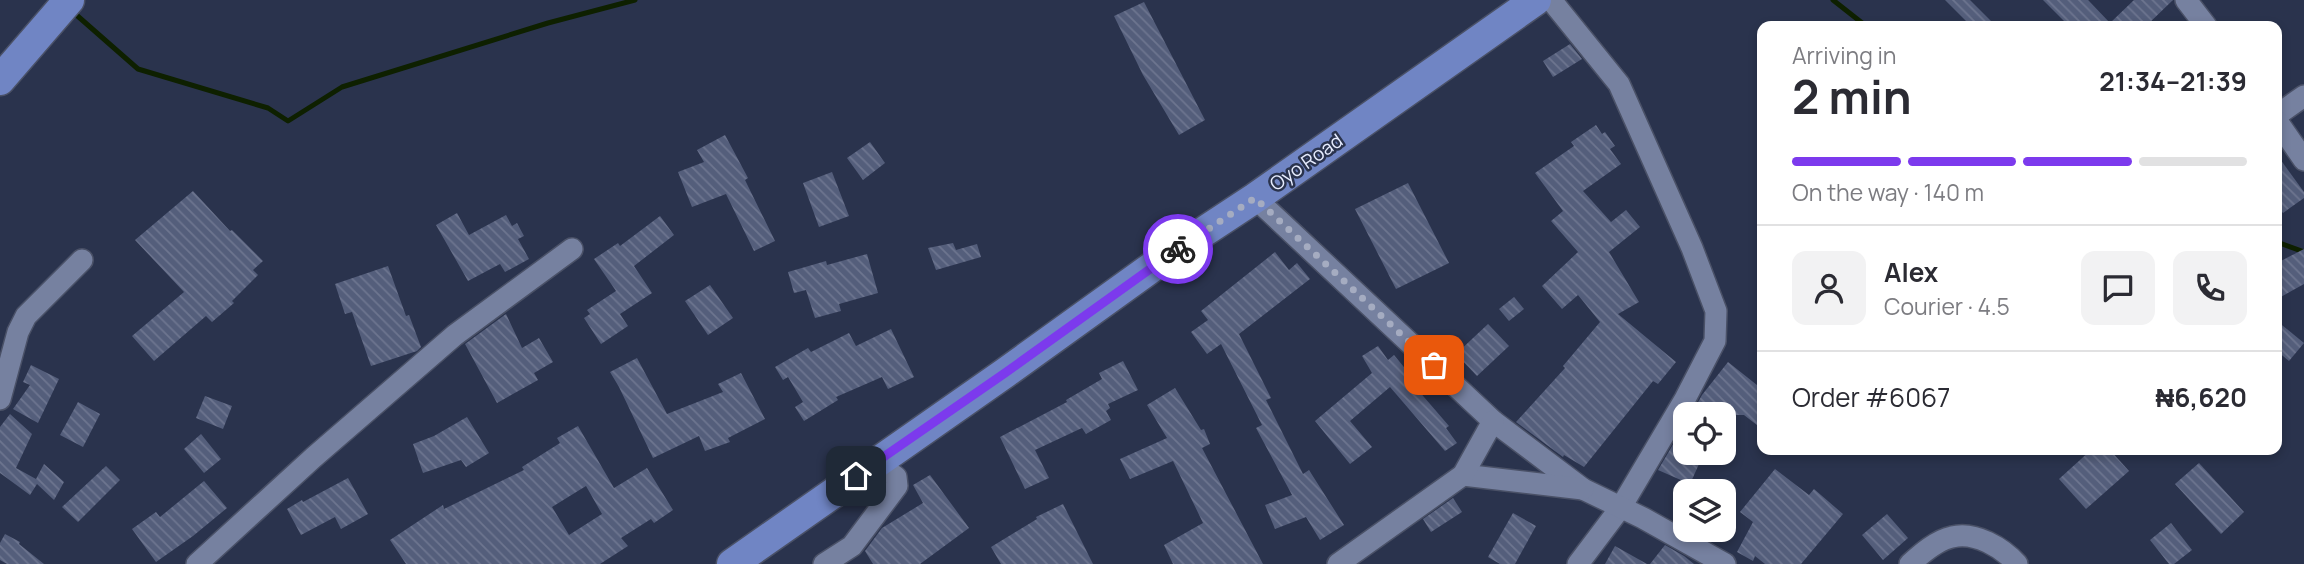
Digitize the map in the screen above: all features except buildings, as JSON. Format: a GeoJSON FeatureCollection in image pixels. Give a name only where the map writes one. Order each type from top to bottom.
{"type":"FeatureCollection","features":[{"type":"Feature","properties":{"kind":"highway"},"geometry":{"type":"LineString","coordinates":[[9,68],[69,0]]}},
{"type":"Feature","properties":{"kind":"highway","name":"Oyo Road"},"geometry":{"type":"LineString","coordinates":[[732,564],[1173,252],[1255,198],[1536,0]]}},
{"type":"Feature","properties":{"kind":"street"},"geometry":{"type":"LineString","coordinates":[[1552,0],[1619,83],[1692,248],[1716,311],[1715,341],[1685,399],[1621,508],[1577,564]]}},
{"type":"Feature","properties":{"kind":"street"},"geometry":{"type":"LineString","coordinates":[[2186,0],[2202,21]]}},
{"type":"Feature","properties":{"kind":"street"},"geometry":{"type":"LineString","coordinates":[[2282,111],[2304,96]]}},
{"type":"Feature","properties":{"kind":"street"},"geometry":{"type":"LineString","coordinates":[[2282,128],[2304,160]]}},
{"type":"Feature","properties":{"kind":"street"},"geometry":{"type":"LineString","coordinates":[[1255,198],[1493,421],[1583,489],[1725,564]]}},
{"type":"Feature","properties":{"kind":"street"},"geometry":{"type":"LineString","coordinates":[[197,564],[314,457],[455,335],[572,248]]}},
{"type":"Feature","properties":{"kind":"street"},"geometry":{"type":"LineString","coordinates":[[0,399],[18,332],[26,316],[82,260]]}},
{"type":"Feature","properties":{"kind":"street"},"geometry":{"type":"LineString","coordinates":[[1338,564],[1463,475],[1493,421]]}},
{"type":"Feature","properties":{"kind":"street"},"geometry":{"type":"LineString","coordinates":[[824,564],[852,547],[897,486],[896,477],[876,462]]}},
{"type":"Feature","properties":{"kind":"street"},"geometry":{"type":"LineString","coordinates":[[1463,475],[1583,489]]}},
{"type":"Feature","properties":{"kind":"street"},"geometry":{"type":"LineString","coordinates":[[1910,564],[1921,553],[1952,537],[1967,536],[1990,543],[2017,564]]}},
{"type":"Feature","properties":{"kind":"waterway"},"geometry":{"type":"LineString","coordinates":[[73,12],[138,69],[268,108],[288,121],[342,87],[548,23],[635,0]]}},
{"type":"Feature","properties":{"kind":"waterway"},"geometry":{"type":"LineString","coordinates":[[1833,0],[1860,21]]}},
{"type":"Feature","properties":{"kind":"waterway"},"geometry":{"type":"LineString","coordinates":[[2282,244],[2304,252]]}},
{"type":"Feature","properties":{"kind":"way so far"},"geometry":{"type":"LineString","coordinates":[[1178,249],[1255,198],[1434,365]]}},
{"type":"Feature","properties":{"kind":"route"},"geometry":{"type":"LineString","coordinates":[[856,476],[1178,249]]}}]}
